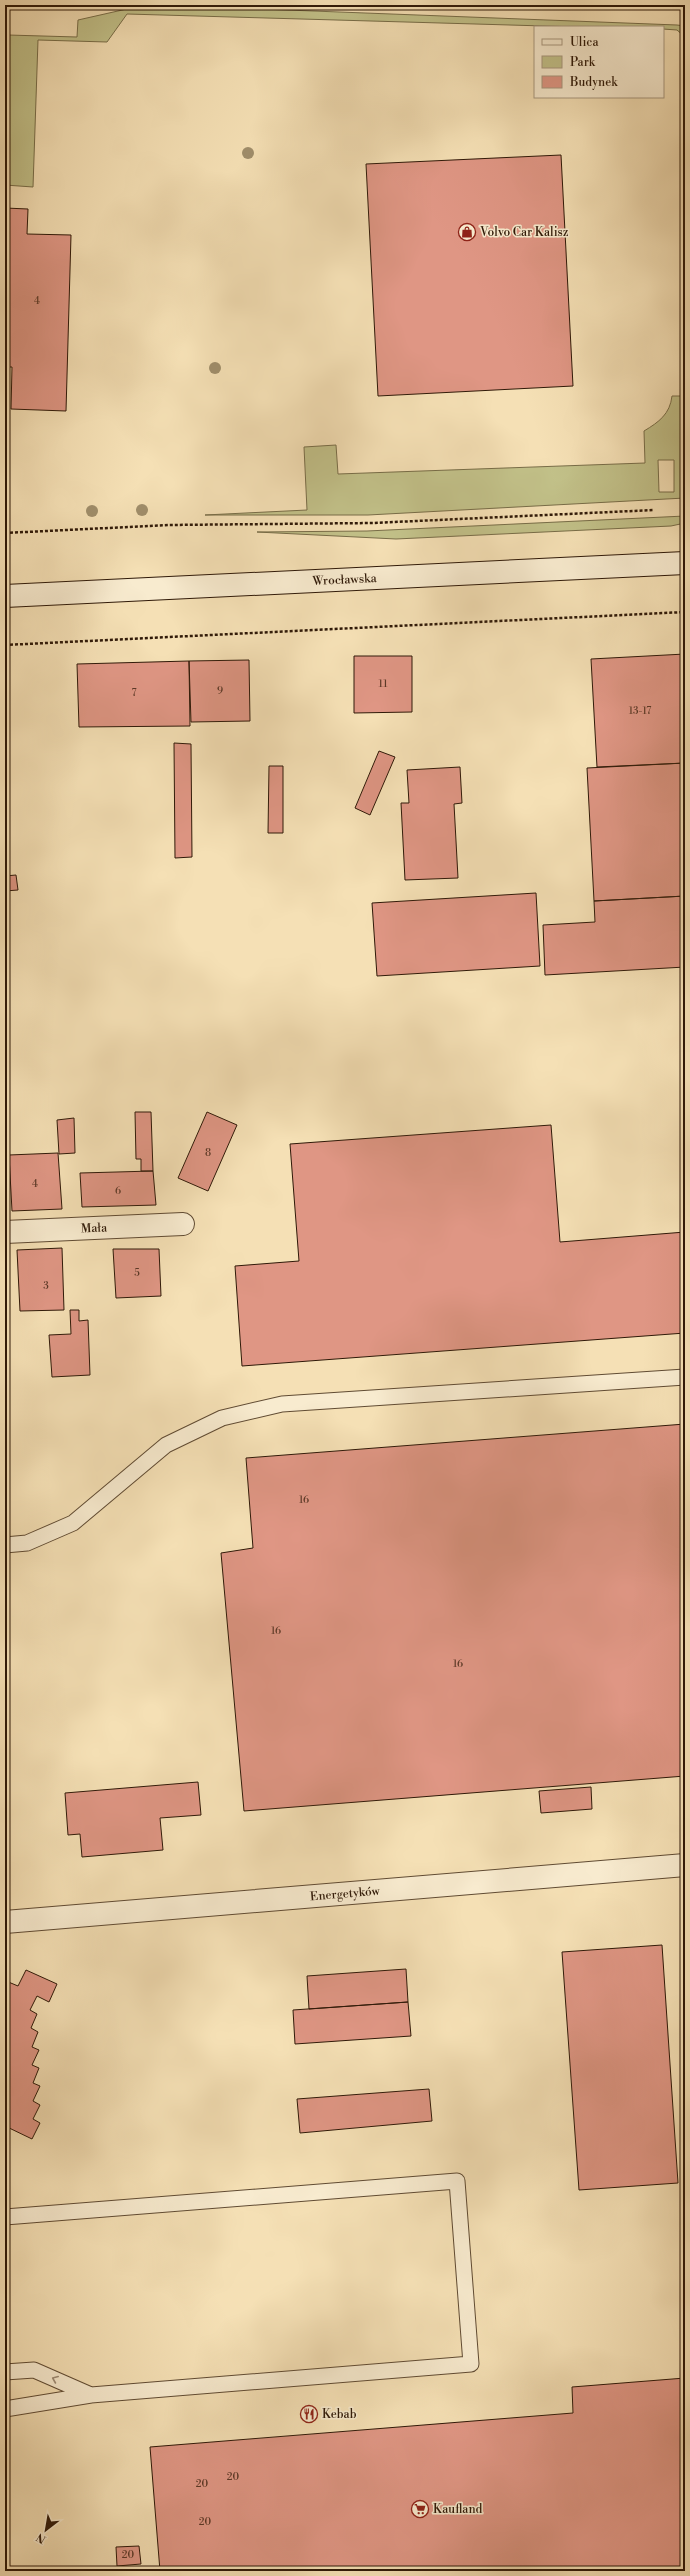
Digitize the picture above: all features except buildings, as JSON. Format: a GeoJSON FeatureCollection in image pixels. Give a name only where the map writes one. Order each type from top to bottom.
{"type":"FeatureCollection","features":[{"type":"Feature","properties":{"kind":"street","name":"Wrocławska"},"geometry":{"type":"LineString","coordinates":[[5,596],[685,563]]}},
{"type":"Feature","properties":{"kind":"street","name":"Mała"},"geometry":{"type":"LineString","coordinates":[[5,1232],[183,1224]]}},
{"type":"Feature","properties":{"kind":"street","name":"Energetyków"},"geometry":{"type":"LineString","coordinates":[[5,1922],[685,1865]]}},
{"type":"Feature","properties":{"kind":"lane"},"geometry":{"type":"LineString","coordinates":[[5,1545],[27,1543],[74,1523],[166,1445],[222,1418],[282,1404],[685,1377]]}},
{"type":"Feature","properties":{"kind":"lane"},"geometry":{"type":"LineString","coordinates":[[5,2217],[457,2181],[471,2364],[91,2395],[5,2409]]}},
{"type":"Feature","properties":{"kind":"lane"},"geometry":{"type":"LineString","coordinates":[[5,2372],[34,2370],[91,2395]]}},
{"type":"Feature","properties":{"kind":"path"},"geometry":{"type":"LineString","coordinates":[[5,533],[169,525],[373,523],[654,510]]}},
{"type":"Feature","properties":{"kind":"path"},"geometry":{"type":"LineString","coordinates":[[5,644],[685,612]]}},
{"type":"Feature","properties":{"kind":"green space"},"geometry":{"type":"Polygon","coordinates":[[[157,5],[677,25],[685,26],[685,37],[677,30],[664,29],[664,26],[544,26],[127,14],[107,42],[38,40],[33,187],[5,185],[8,35],[77,37],[78,20],[140,6],[157,5]]]}},
{"type":"Feature","properties":{"kind":"green space"},"geometry":{"type":"Polygon","coordinates":[[[672,396],[685,396],[685,498],[368,515],[205,515],[307,510],[304,447],[336,445],[338,474],[645,463],[644,431],[663,417],[671,402],[672,396]],[[658,460],[659,492],[674,492],[674,460],[658,460]]]}},
{"type":"Feature","properties":{"kind":"green space"},"geometry":{"type":"Polygon","coordinates":[[[685,516],[685,523],[671,526],[396,539],[257,532],[367,531],[685,516]]]}},
{"type":"Feature","properties":{"kind":"place","name":"Volvo Car Kalisz"},"geometry":{"type":"Point","coordinates":[467,232]}},
{"type":"Feature","properties":{"kind":"place","name":"Kebab"},"geometry":{"type":"Point","coordinates":[309,2414]}},
{"type":"Feature","properties":{"kind":"place","name":"Kaufland"},"geometry":{"type":"Point","coordinates":[420,2509]}}]}
